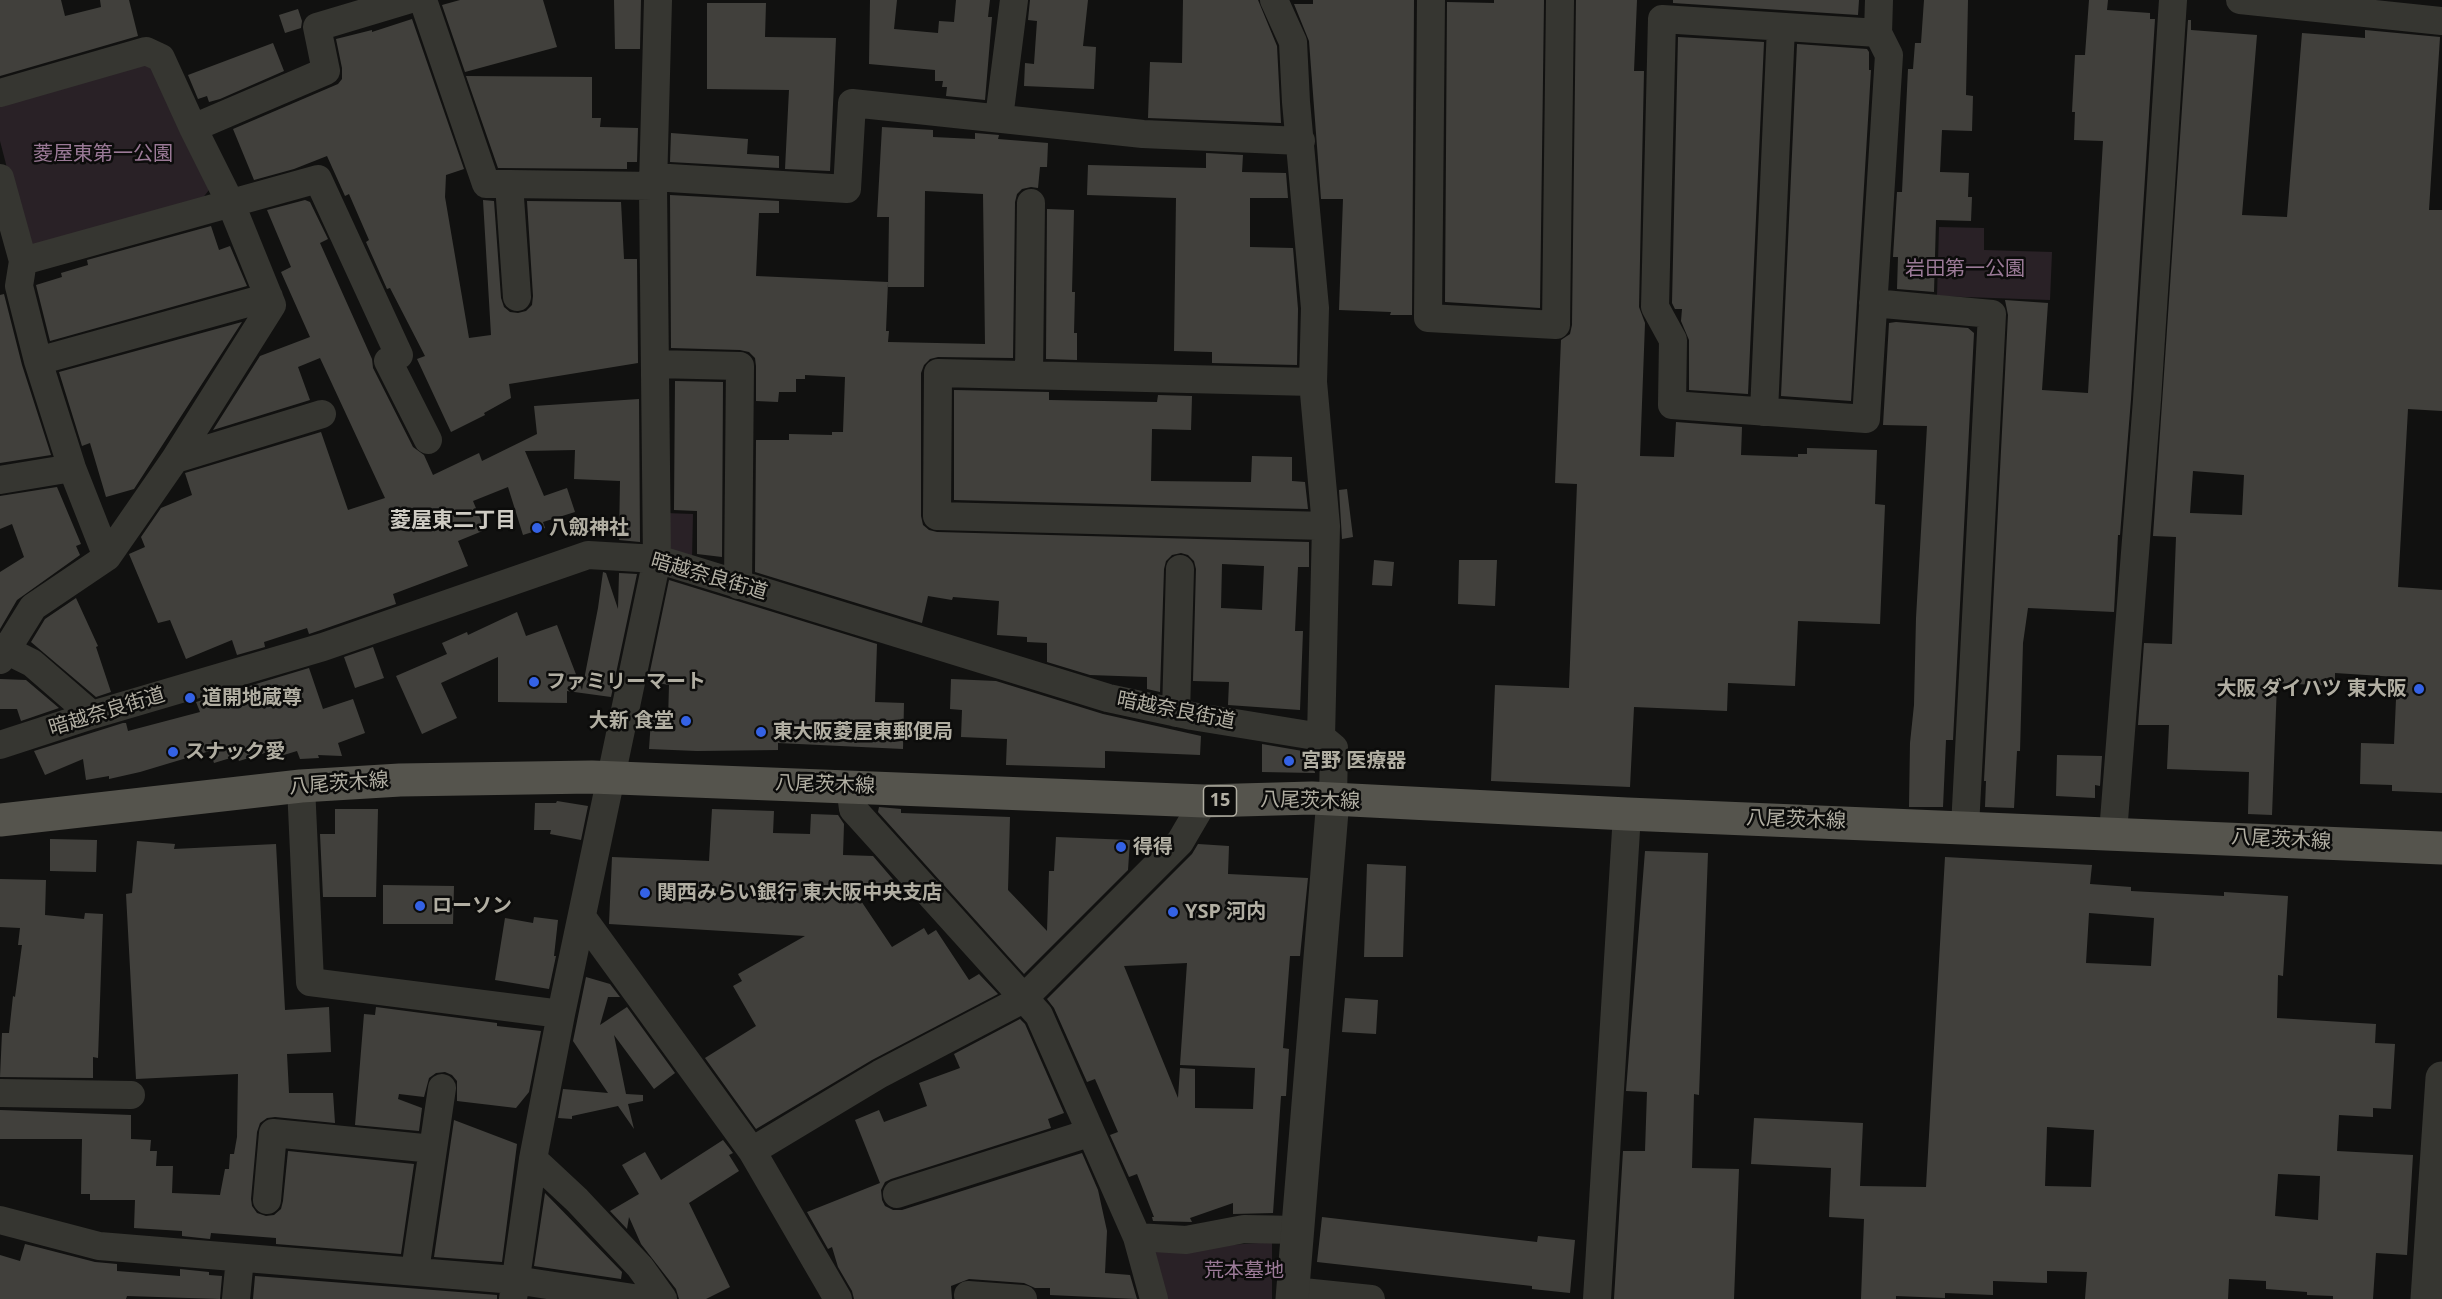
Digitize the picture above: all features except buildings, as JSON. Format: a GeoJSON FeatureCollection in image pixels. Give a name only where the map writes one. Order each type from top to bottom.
{"type":"FeatureCollection","features":[{"type":"Feature","properties":{"kind":"main road","name":"八尾茨木線"},"geometry":{"type":"LineString","coordinates":[[0,820],[301,786],[400,780],[612,777],[1204,801],[1333,799],[2442,848]]}},
{"type":"Feature","properties":{"kind":"street"},"geometry":{"type":"LineString","coordinates":[[192,128],[326,71],[317,27],[407,0]]}},
{"type":"Feature","properties":{"kind":"street"},"geometry":{"type":"LineString","coordinates":[[423,0],[486,184],[653,182],[847,189],[852,103],[1143,134],[1301,141]]}},
{"type":"Feature","properties":{"kind":"street"},"geometry":{"type":"LineString","coordinates":[[514,1289],[533,1159],[561,1014],[657,559],[653,182],[658,0]]}},
{"type":"Feature","properties":{"kind":"street"},"geometry":{"type":"LineString","coordinates":[[999,118],[1014,0]]}},
{"type":"Feature","properties":{"kind":"street"},"geometry":{"type":"LineString","coordinates":[[1274,0],[1293,42],[1296,102],[1315,308],[1313,382],[1326,526],[1322,737],[1334,748],[1333,799],[1292,1295],[1371,1299]]}},
{"type":"Feature","properties":{"kind":"street"},"geometry":{"type":"LineString","coordinates":[[1431,0],[1428,318],[1556,325],[1560,0]]}},
{"type":"Feature","properties":{"kind":"street"},"geometry":{"type":"LineString","coordinates":[[1878,33],[1662,20],[1655,307],[1673,340],[1672,405],[1866,419],[1889,55],[1878,33],[1879,0]]}},
{"type":"Feature","properties":{"kind":"street"},"geometry":{"type":"LineString","coordinates":[[2113,833],[2147,400],[2173,0]]}},
{"type":"Feature","properties":{"kind":"street"},"geometry":{"type":"LineString","coordinates":[[2240,0],[2442,21]]}},
{"type":"Feature","properties":{"kind":"street"},"geometry":{"type":"LineString","coordinates":[[1764,412],[1781,27]]}},
{"type":"Feature","properties":{"kind":"street"},"geometry":{"type":"LineString","coordinates":[[0,93],[146,51],[161,58],[192,128],[231,204],[272,305],[175,459],[107,557],[33,607],[2,652],[32,663],[92,715]]}},
{"type":"Feature","properties":{"kind":"street"},"geometry":{"type":"LineString","coordinates":[[0,178],[23,261],[19,286],[38,361],[72,468],[107,557]]}},
{"type":"Feature","properties":{"kind":"street"},"geometry":{"type":"LineString","coordinates":[[23,261],[318,178],[399,355],[388,361],[428,440]]}},
{"type":"Feature","properties":{"kind":"street"},"geometry":{"type":"LineString","coordinates":[[509,184],[518,297]]}},
{"type":"Feature","properties":{"kind":"street"},"geometry":{"type":"LineString","coordinates":[[1029,375],[1031,203]]}},
{"type":"Feature","properties":{"kind":"street"},"geometry":{"type":"LineString","coordinates":[[38,361],[269,297]]}},
{"type":"Feature","properties":{"kind":"street"},"geometry":{"type":"LineString","coordinates":[[1874,303],[1992,314],[1965,827]]}},
{"type":"Feature","properties":{"kind":"street"},"geometry":{"type":"LineString","coordinates":[[655,364],[740,366],[738,585]]}},
{"type":"Feature","properties":{"kind":"street"},"geometry":{"type":"LineString","coordinates":[[1313,382],[938,373],[937,516],[1326,526]]}},
{"type":"Feature","properties":{"kind":"street"},"geometry":{"type":"LineString","coordinates":[[175,459],[322,414]]}},
{"type":"Feature","properties":{"kind":"street"},"geometry":{"type":"LineString","coordinates":[[0,480],[72,468]]}},
{"type":"Feature","properties":{"kind":"street","name":"暗越奈良街道"},"geometry":{"type":"LineString","coordinates":[[0,745],[92,715],[323,647],[588,555],[657,559],[1108,698],[1176,713],[1322,737]]}},
{"type":"Feature","properties":{"kind":"street"},"geometry":{"type":"LineString","coordinates":[[1176,713],[1180,569]]}},
{"type":"Feature","properties":{"kind":"street"},"geometry":{"type":"LineString","coordinates":[[301,786],[310,982],[561,1014]]}},
{"type":"Feature","properties":{"kind":"street"},"geometry":{"type":"LineString","coordinates":[[850,786],[853,808],[1039,1016],[1137,1237],[1154,1299]]}},
{"type":"Feature","properties":{"kind":"street"},"geometry":{"type":"LineString","coordinates":[[752,1151],[880,1074],[1023,999],[1180,842],[1204,801]]}},
{"type":"Feature","properties":{"kind":"street"},"geometry":{"type":"LineString","coordinates":[[1597,1299],[1627,813]]}},
{"type":"Feature","properties":{"kind":"street"},"geometry":{"type":"LineString","coordinates":[[582,917],[752,1151],[838,1299]]}},
{"type":"Feature","properties":{"kind":"street"},"geometry":{"type":"LineString","coordinates":[[2427,1299],[2438,1172],[2442,1078]]}},
{"type":"Feature","properties":{"kind":"street"},"geometry":{"type":"LineString","coordinates":[[415,1271],[442,1088]]}},
{"type":"Feature","properties":{"kind":"street"},"geometry":{"type":"LineString","coordinates":[[0,1093],[131,1095]]}},
{"type":"Feature","properties":{"kind":"street"},"geometry":{"type":"LineString","coordinates":[[267,1200],[273,1133],[433,1149]]}},
{"type":"Feature","properties":{"kind":"street"},"geometry":{"type":"LineString","coordinates":[[897,1194],[1089,1133]]}},
{"type":"Feature","properties":{"kind":"street"},"geometry":{"type":"LineString","coordinates":[[533,1159],[577,1200],[632,1258],[663,1299]]}},
{"type":"Feature","properties":{"kind":"street"},"geometry":{"type":"LineString","coordinates":[[0,1220],[99,1246],[415,1271],[514,1289],[640,1299]]}},
{"type":"Feature","properties":{"kind":"street"},"geometry":{"type":"LineString","coordinates":[[1137,1237],[1186,1240],[1244,1229],[1298,1230]]}},
{"type":"Feature","properties":{"kind":"street"},"geometry":{"type":"LineString","coordinates":[[236,1299],[240,1258]]}},
{"type":"Feature","properties":{"kind":"street"},"geometry":{"type":"LineString","coordinates":[[968,1295],[1023,1299]]}},
{"type":"Feature","properties":{"kind":"green space","name":"菱屋東第一公園"},"geometry":{"type":"Polygon","coordinates":[[[144,63],[156,71],[209,190],[194,209],[44,249],[27,245],[0,141],[0,102],[144,63]]]}},
{"type":"Feature","properties":{"kind":"green space","name":"岩田第一公園"},"geometry":{"type":"Polygon","coordinates":[[[1939,227],[1984,228],[1984,250],[2052,252],[2050,300],[1937,296],[1939,227]]]}},
{"type":"Feature","properties":{"kind":"green space"},"geometry":{"type":"Polygon","coordinates":[[[665,513],[693,514],[692,558],[671,551],[665,513]]]}},
{"type":"Feature","properties":{"kind":"green space","name":"荒本墓地"},"geometry":{"type":"Polygon","coordinates":[[[1272,1242],[1272,1299],[1160,1299],[1145,1251],[1272,1242]]]}},
{"type":"Feature","properties":{"kind":"place","name":"八劔神社"},"geometry":{"type":"Point","coordinates":[537,528]}},
{"type":"Feature","properties":{"kind":"place","name":"ファミリーマート"},"geometry":{"type":"Point","coordinates":[534,682]}},
{"type":"Feature","properties":{"kind":"place","name":"大阪 ダイハツ 東大阪"},"geometry":{"type":"Point","coordinates":[2419,689]}},
{"type":"Feature","properties":{"kind":"place","name":"道開地蔵尊"},"geometry":{"type":"Point","coordinates":[190,698]}},
{"type":"Feature","properties":{"kind":"place","name":"大新 食堂"},"geometry":{"type":"Point","coordinates":[686,721]}},
{"type":"Feature","properties":{"kind":"place","name":"東大阪菱屋東郵便局"},"geometry":{"type":"Point","coordinates":[761,732]}},
{"type":"Feature","properties":{"kind":"place","name":"スナック愛"},"geometry":{"type":"Point","coordinates":[173,752]}},
{"type":"Feature","properties":{"kind":"place","name":"宮野 医療器"},"geometry":{"type":"Point","coordinates":[1289,761]}},
{"type":"Feature","properties":{"kind":"place","name":"得得"},"geometry":{"type":"Point","coordinates":[1121,847]}},
{"type":"Feature","properties":{"kind":"place","name":"関西みらい銀行 東大阪中央支店"},"geometry":{"type":"Point","coordinates":[645,893]}},
{"type":"Feature","properties":{"kind":"place","name":"ローソン"},"geometry":{"type":"Point","coordinates":[420,906]}},
{"type":"Feature","properties":{"kind":"place","name":"YSP 河内"},"geometry":{"type":"Point","coordinates":[1173,912]}},
{"type":"Feature","properties":{"kind":"district","name":"菱屋東二丁目"},"geometry":{"type":"Point","coordinates":[453,521]}}]}
